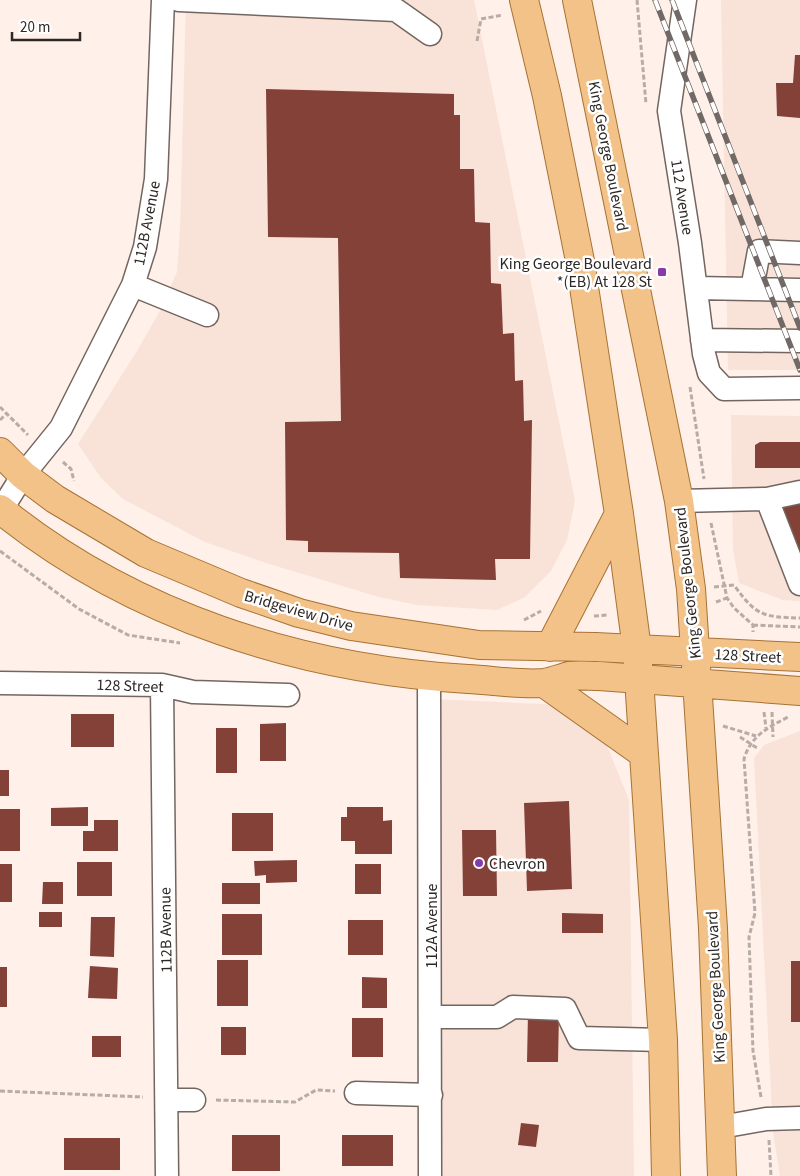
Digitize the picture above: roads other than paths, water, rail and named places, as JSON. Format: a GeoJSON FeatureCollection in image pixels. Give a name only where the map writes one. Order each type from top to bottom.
{"type":"FeatureCollection","features":[{"type":"Feature","properties":{"kind":"main road","name":"King George Boulevard"},"geometry":{"type":"LineString","coordinates":[[577,0],[679,502],[692,606],[713,928],[722,1176]]}},
{"type":"Feature","properties":{"kind":"main road"},"geometry":{"type":"LineString","coordinates":[[514,7],[547,96],[580,261],[619,514],[637,649],[663,1040],[666,1176]]}},
{"type":"Feature","properties":{"kind":"main road","name":"Bridgeview Drive"},"geometry":{"type":"LineString","coordinates":[[0,452],[12,479],[146,553],[241,593],[299,613],[350,626],[479,644],[550,648],[637,649]]}},
{"type":"Feature","properties":{"kind":"main road"},"geometry":{"type":"LineString","coordinates":[[0,510],[42,542],[127,592],[194,622],[289,652],[352,666],[430,676],[544,683],[570,676],[639,678]]}},
{"type":"Feature","properties":{"kind":"main road"},"geometry":{"type":"LineString","coordinates":[[550,648],[619,514]]}},
{"type":"Feature","properties":{"kind":"main road","name":"128 Street"},"geometry":{"type":"LineString","coordinates":[[637,649],[800,658]]}},
{"type":"Feature","properties":{"kind":"main road","name":"128 Street"},"geometry":{"type":"LineString","coordinates":[[639,678],[698,684],[799,702]]}},
{"type":"Feature","properties":{"kind":"main road"},"geometry":{"type":"LineString","coordinates":[[544,683],[644,754]]}},
{"type":"Feature","properties":{"kind":"street","name":"112B Avenue"},"geometry":{"type":"LineString","coordinates":[[12,479],[62,428],[133,285],[144,247],[156,179],[164,0]]}},
{"type":"Feature","properties":{"kind":"street"},"geometry":{"type":"LineString","coordinates":[[179,0],[396,10],[430,34]]}},
{"type":"Feature","properties":{"kind":"street","name":"112 Avenue"},"geometry":{"type":"LineString","coordinates":[[685,0],[669,111],[702,340],[709,373],[724,389],[800,388]]}},
{"type":"Feature","properties":{"kind":"street"},"geometry":{"type":"LineString","coordinates":[[752,289],[759,251],[800,252]]}},
{"type":"Feature","properties":{"kind":"street"},"geometry":{"type":"LineString","coordinates":[[133,285],[207,315]]}},
{"type":"Feature","properties":{"kind":"street"},"geometry":{"type":"LineString","coordinates":[[696,288],[800,290]]}},
{"type":"Feature","properties":{"kind":"street"},"geometry":{"type":"LineString","coordinates":[[702,340],[800,341]]}},
{"type":"Feature","properties":{"kind":"street"},"geometry":{"type":"LineString","coordinates":[[0,510],[12,479]]}},
{"type":"Feature","properties":{"kind":"street"},"geometry":{"type":"LineString","coordinates":[[679,502],[707,499],[767,499],[800,492]]}},
{"type":"Feature","properties":{"kind":"street"},"geometry":{"type":"LineString","coordinates":[[767,499],[800,584]]}},
{"type":"Feature","properties":{"kind":"street","name":"112A Avenue"},"geometry":{"type":"LineString","coordinates":[[430,676],[430,1176]]}},
{"type":"Feature","properties":{"kind":"street","name":"128 Street"},"geometry":{"type":"LineString","coordinates":[[0,683],[162,684],[193,692],[288,695]]}},
{"type":"Feature","properties":{"kind":"street","name":"112B Avenue"},"geometry":{"type":"LineString","coordinates":[[162,684],[159,1098],[167,1176]]}},
{"type":"Feature","properties":{"kind":"street"},"geometry":{"type":"LineString","coordinates":[[431,1018],[496,1017],[512,1007],[566,1009],[579,1038],[663,1040]]}},
{"type":"Feature","properties":{"kind":"street"},"geometry":{"type":"LineString","coordinates":[[356,1093],[431,1095]]}},
{"type":"Feature","properties":{"kind":"street"},"geometry":{"type":"LineString","coordinates":[[159,1098],[194,1100]]}},
{"type":"Feature","properties":{"kind":"street"},"geometry":{"type":"LineString","coordinates":[[721,1127],[766,1119],[800,1118]]}},
{"type":"Feature","properties":{"kind":"railway"},"geometry":{"type":"LineString","coordinates":[[655,0],[800,370]]}},
{"type":"Feature","properties":{"kind":"railway"},"geometry":{"type":"LineString","coordinates":[[672,0],[800,328]]}},
{"type":"Feature","properties":{"kind":"place","name":"King George Boulevard *(EB) At 128 St"},"geometry":{"type":"Point","coordinates":[662,272]}},
{"type":"Feature","properties":{"kind":"place","name":"Chevron"},"geometry":{"type":"Point","coordinates":[479,863]}}]}
